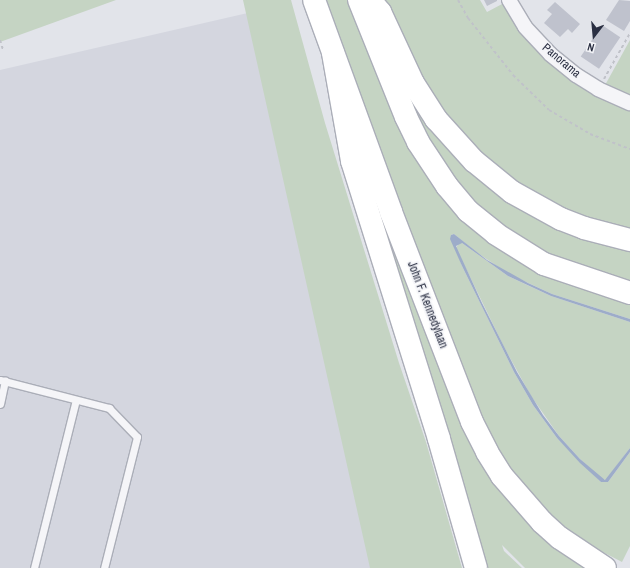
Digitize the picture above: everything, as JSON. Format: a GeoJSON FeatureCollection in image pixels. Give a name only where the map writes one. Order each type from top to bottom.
{"type":"FeatureCollection","features":[{"type":"Feature","properties":{"kind":"highway","name":"John F. Kennedylaan"},"geometry":{"type":"LineString","coordinates":[[314,0],[399,233],[472,422],[487,452],[502,476],[542,522],[560,538],[605,568]]}},
{"type":"Feature","properties":{"kind":"highway"},"geometry":{"type":"LineString","coordinates":[[359,0],[406,117],[418,142],[447,186],[468,211],[496,234],[544,264],[630,293]]}},
{"type":"Feature","properties":{"kind":"highway"},"geometry":{"type":"LineString","coordinates":[[370,0],[380,12],[413,83],[436,119],[474,161],[512,192],[555,216],[584,228],[630,240]]}},
{"type":"Feature","properties":{"kind":"highway"},"geometry":{"type":"LineString","coordinates":[[333,54],[352,162],[436,432],[476,568]]}},
{"type":"Feature","properties":{"kind":"street","name":"Panorama"},"geometry":{"type":"LineString","coordinates":[[509,0],[525,27],[550,54],[576,75],[598,89],[630,104]]}},
{"type":"Feature","properties":{"kind":"lane"},"geometry":{"type":"LineString","coordinates":[[0,404],[3,381],[109,408],[137,437],[104,568]]}},
{"type":"Feature","properties":{"kind":"lane"},"geometry":{"type":"LineString","coordinates":[[34,568],[76,400]]}},
{"type":"Feature","properties":{"kind":"path"},"geometry":{"type":"LineString","coordinates":[[458,0],[468,18],[513,75],[544,105],[590,134],[630,149]]}},
{"type":"Feature","properties":{"kind":"path"},"geometry":{"type":"LineString","coordinates":[[598,89],[630,33]]}},
{"type":"Feature","properties":{"kind":"path"},"geometry":{"type":"LineString","coordinates":[[0,40],[3,50]]}},
{"type":"Feature","properties":{"kind":"shaded area"},"geometry":{"type":"Polygon","coordinates":[[[252,12],[418,568],[0,568],[0,70],[252,12]]]}},
{"type":"Feature","properties":{"kind":"green space"},"geometry":{"type":"Polygon","coordinates":[[[0,0],[116,0],[0,42],[0,0]]]}},
{"type":"Feature","properties":{"kind":"green space"},"geometry":{"type":"Polygon","coordinates":[[[243,0],[291,0],[325,123],[399,363],[426,442],[462,568],[370,568],[243,0]]]}},
{"type":"Feature","properties":{"kind":"green space"},"geometry":{"type":"Polygon","coordinates":[[[321,0],[353,0],[465,218],[630,300],[630,319],[552,294],[509,274],[476,252],[454,234],[451,235],[462,266],[514,372],[533,405],[557,438],[601,482],[608,482],[630,452],[630,546],[622,562],[574,537],[541,509],[510,471],[479,421],[321,0]]]}},
{"type":"Feature","properties":{"kind":"green space"},"geometry":{"type":"Polygon","coordinates":[[[381,0],[480,0],[487,12],[504,3],[527,35],[630,107],[630,232],[564,212],[517,186],[476,153],[441,115],[381,0]]]}},
{"type":"Feature","properties":{"kind":"green space"},"geometry":{"type":"Polygon","coordinates":[[[630,40],[630,97],[604,87],[630,40]]]}},
{"type":"Feature","properties":{"kind":"green space"},"geometry":{"type":"Polygon","coordinates":[[[402,88],[468,165],[630,248],[630,288],[572,268],[501,229],[456,185],[425,138],[402,88]]]}},
{"type":"Feature","properties":{"kind":"green space"},"geometry":{"type":"Polygon","coordinates":[[[369,187],[467,425],[588,568],[525,568],[502,545],[504,551],[522,568],[484,568],[369,187]]]}},
{"type":"Feature","properties":{"kind":"green space"},"geometry":{"type":"Polygon","coordinates":[[[459,243],[462,243],[508,276],[527,285],[551,296],[630,322],[630,448],[606,480],[602,479],[580,459],[559,436],[531,396],[504,347],[456,248],[459,243]]]}},
{"type":"Feature","properties":{"kind":"water"},"geometry":{"type":"Polygon","coordinates":[[[454,234],[487,260],[528,283],[552,294],[630,319],[630,322],[551,296],[508,276],[462,243],[456,246],[482,303],[517,372],[543,415],[559,436],[580,459],[605,480],[630,448],[630,452],[608,482],[601,482],[580,463],[557,438],[533,405],[514,372],[462,266],[450,239],[451,235],[454,234]]]}},
{"type":"Feature","properties":{"kind":"building"},"geometry":{"type":"Polygon","coordinates":[[[484,0],[497,0],[497,1],[487,6],[484,0]]]}},
{"type":"Feature","properties":{"kind":"building"},"geometry":{"type":"Polygon","coordinates":[[[619,0],[630,1],[630,21],[624,31],[606,20],[619,0]]]}},
{"type":"Feature","properties":{"kind":"building"},"geometry":{"type":"Polygon","coordinates":[[[555,2],[580,24],[572,33],[568,29],[560,37],[544,23],[552,14],[547,10],[555,2]]]}},
{"type":"Feature","properties":{"kind":"building"},"geometry":{"type":"Polygon","coordinates":[[[602,25],[620,37],[599,69],[581,57],[602,25]]]}}]}
